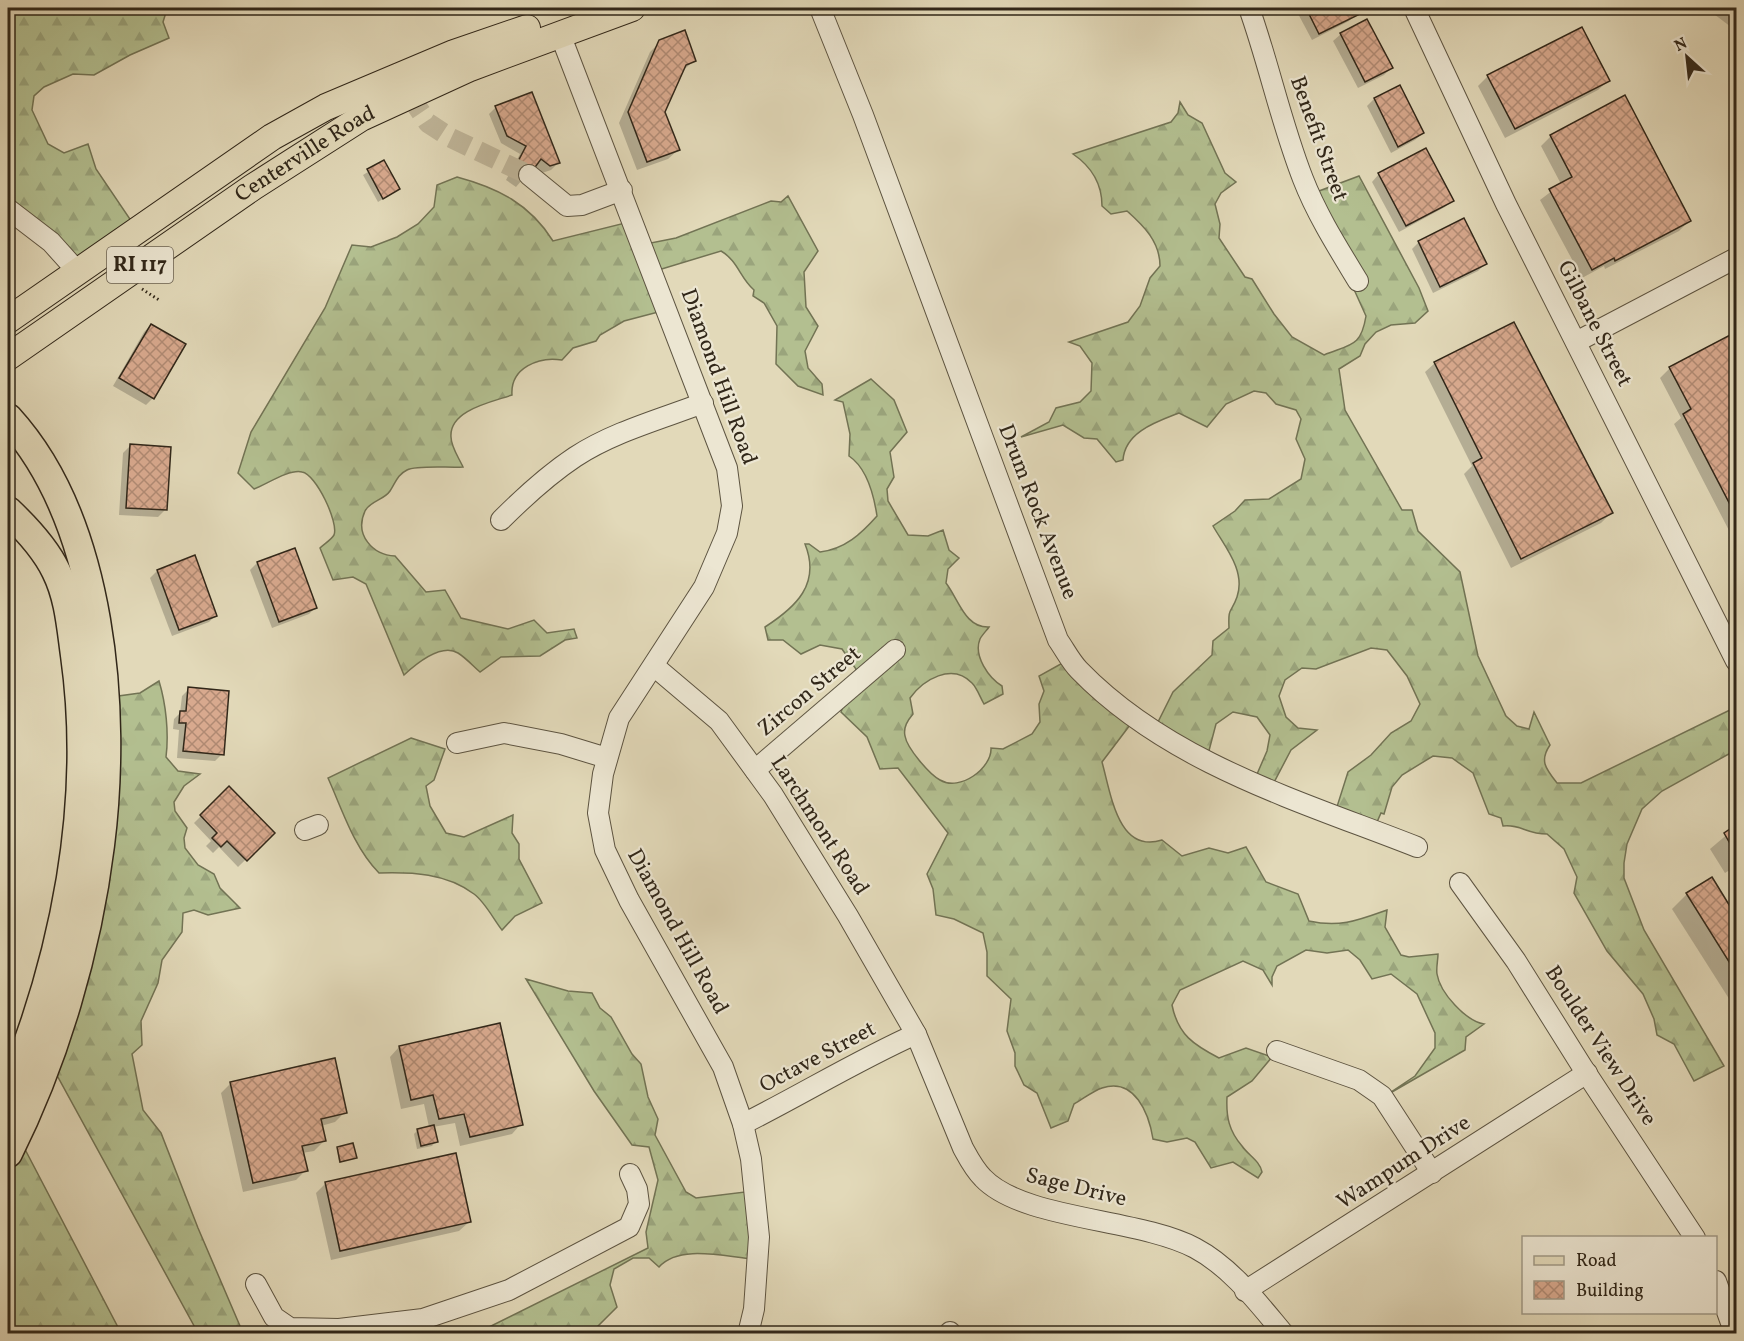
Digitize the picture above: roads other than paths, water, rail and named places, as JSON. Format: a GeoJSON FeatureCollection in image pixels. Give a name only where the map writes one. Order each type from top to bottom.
{"type":"FeatureCollection","features":[{"type":"Feature","properties":{"kind":"highway"},"geometry":{"type":"LineString","coordinates":[[8,418],[44,467],[79,547],[95,611],[103,690],[105,742],[100,845],[76,967],[41,1077],[8,1153]]}},
{"type":"Feature","properties":{"kind":"highway"},"geometry":{"type":"LineString","coordinates":[[8,511],[56,570],[65,595],[78,677],[81,742],[76,831],[64,922],[38,1016],[8,1095]]}},
{"type":"Feature","properties":{"kind":"main road","name":"Centerville Road"},"geometry":{"type":"LineString","coordinates":[[8,357],[273,175],[362,118],[557,27],[589,8]]}},
{"type":"Feature","properties":{"kind":"main road","name":"Centerville Road"},"geometry":{"type":"LineString","coordinates":[[8,320],[263,145],[326,107],[454,53],[632,8]]}},
{"type":"Feature","properties":{"kind":"main road"},"geometry":{"type":"LineString","coordinates":[[263,145],[295,161]]}},
{"type":"Feature","properties":{"kind":"main road"},"geometry":{"type":"LineString","coordinates":[[263,145],[273,175]]}},
{"type":"Feature","properties":{"kind":"street","name":"Drum Rock Avenue"},"geometry":{"type":"LineString","coordinates":[[820,8],[863,115],[1058,640],[1078,670],[1134,717],[1201,760],[1417,847]]}},
{"type":"Feature","properties":{"kind":"street","name":"Benefit Street"},"geometry":{"type":"LineString","coordinates":[[1249,8],[1262,44],[1280,116],[1303,181],[1327,230],[1358,281]]}},
{"type":"Feature","properties":{"kind":"street","name":"Gilbane Street"},"geometry":{"type":"LineString","coordinates":[[1414,8],[1506,204],[1737,661]]}},
{"type":"Feature","properties":{"kind":"street","name":"Diamond Hill Road"},"geometry":{"type":"LineString","coordinates":[[557,27],[703,403],[727,468],[732,489],[727,533],[704,587],[619,718],[607,758],[598,813],[605,850],[629,900],[723,1067],[744,1124],[751,1159],[759,1237],[754,1309],[748,1334]]}},
{"type":"Feature","properties":{"kind":"street"},"geometry":{"type":"LineString","coordinates":[[529,175],[567,206],[582,205],[622,190]]}},
{"type":"Feature","properties":{"kind":"street"},"geometry":{"type":"LineString","coordinates":[[8,210],[51,242],[78,272]]}},
{"type":"Feature","properties":{"kind":"street"},"geometry":{"type":"LineString","coordinates":[[1576,342],[1737,258]]}},
{"type":"Feature","properties":{"kind":"street"},"geometry":{"type":"LineString","coordinates":[[501,520],[548,477],[577,456],[649,423],[703,403]]}},
{"type":"Feature","properties":{"kind":"street","name":"Zircon Street"},"geometry":{"type":"LineString","coordinates":[[755,770],[896,650]]}},
{"type":"Feature","properties":{"kind":"street","name":"Larchmont Road"},"geometry":{"type":"LineString","coordinates":[[654,666],[719,721],[755,770],[848,916],[915,1034]]}},
{"type":"Feature","properties":{"kind":"street"},"geometry":{"type":"LineString","coordinates":[[457,743],[504,733],[561,744],[607,758]]}},
{"type":"Feature","properties":{"kind":"street","name":"Boulder View Drive"},"geometry":{"type":"LineString","coordinates":[[1460,883],[1516,961],[1694,1236]]}},
{"type":"Feature","properties":{"kind":"street","name":"Octave Street"},"geometry":{"type":"LineString","coordinates":[[744,1124],[874,1053],[915,1034]]}},
{"type":"Feature","properties":{"kind":"street","name":"Sage Drive"},"geometry":{"type":"LineString","coordinates":[[915,1034],[963,1148],[985,1180],[1012,1197],[1034,1205],[1147,1229],[1196,1248],[1232,1275],[1284,1334]]}},
{"type":"Feature","properties":{"kind":"street"},"geometry":{"type":"LineString","coordinates":[[1276,1051],[1359,1080],[1382,1096],[1432,1173]]}},
{"type":"Feature","properties":{"kind":"street","name":"Wampum Drive"},"geometry":{"type":"LineString","coordinates":[[1245,1291],[1587,1073]]}},
{"type":"Feature","properties":{"kind":"street"},"geometry":{"type":"LineString","coordinates":[[256,1284],[274,1317],[290,1328],[339,1329],[423,1319],[509,1290],[629,1227],[639,1204],[637,1189],[630,1174]]}},
{"type":"Feature","properties":{"kind":"street"},"geometry":{"type":"LineString","coordinates":[[1717,1284],[1735,1334]]}},
{"type":"Feature","properties":{"kind":"waterway"},"geometry":{"type":"LineString","coordinates":[[66,8],[74,13],[85,8]]}},
{"type":"Feature","properties":{"kind":"tunnel"},"geometry":{"type":"LineString","coordinates":[[410,96],[428,123],[451,138],[529,175]]}}]}
